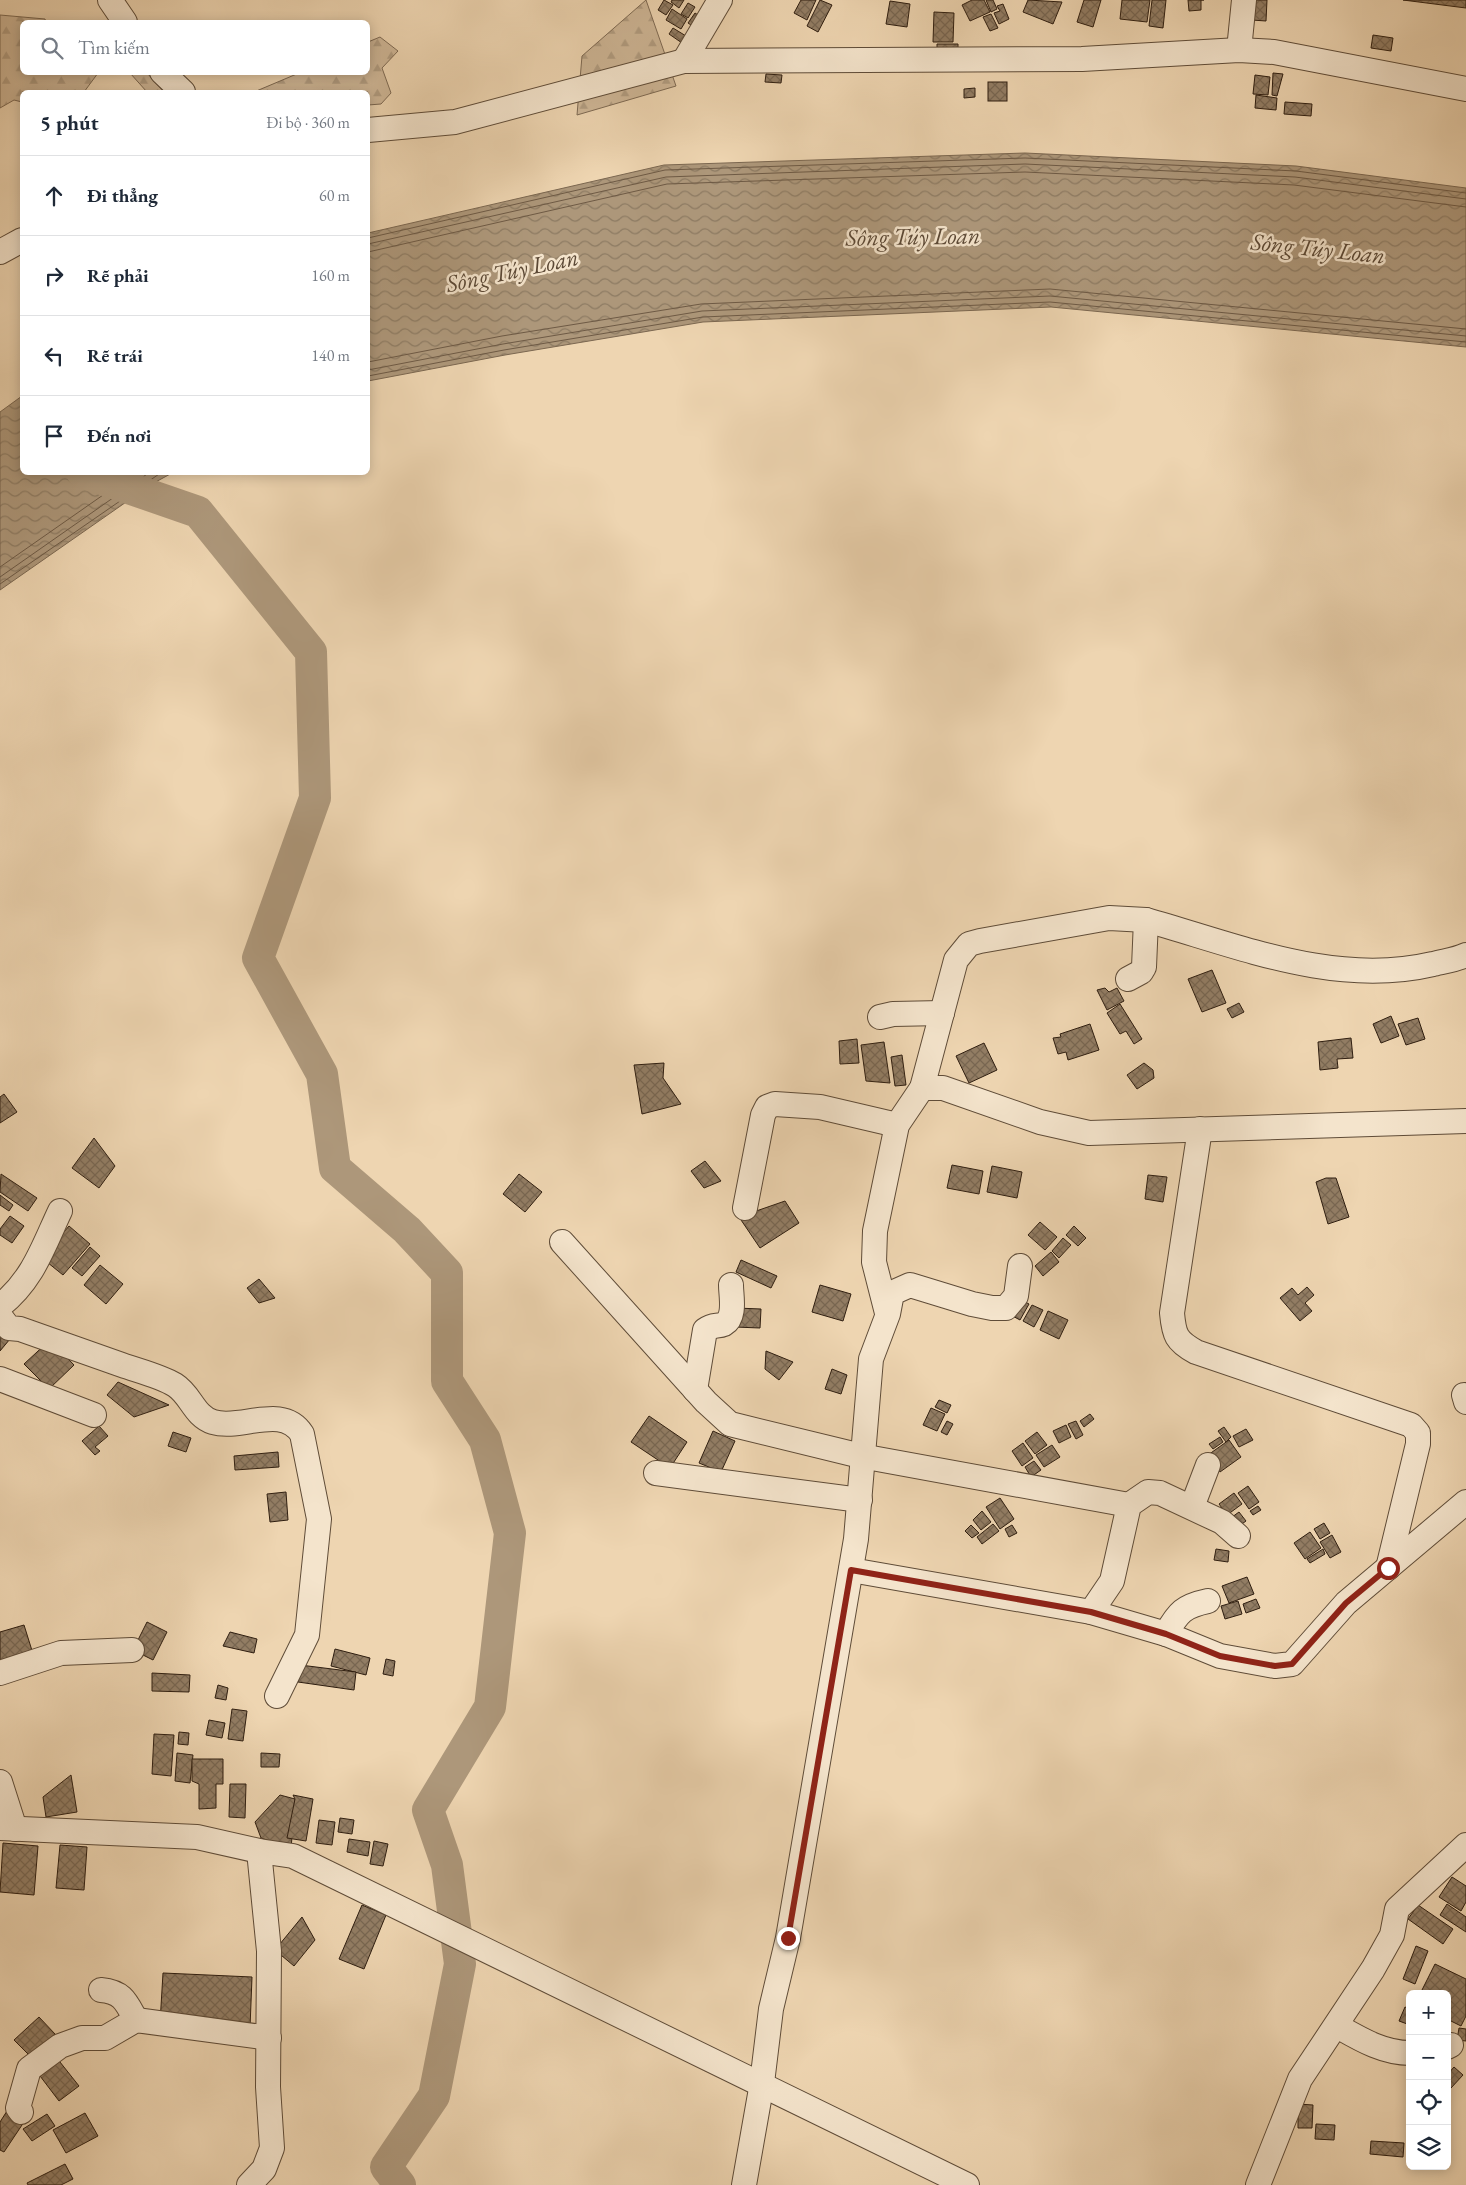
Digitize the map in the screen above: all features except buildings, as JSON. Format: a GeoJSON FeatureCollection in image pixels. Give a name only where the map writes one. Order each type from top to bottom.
{"type":"FeatureCollection","features":[{"type":"Feature","properties":{"kind":"street"},"geometry":{"type":"LineString","coordinates":[[110,0],[124,20]]}},
{"type":"Feature","properties":{"kind":"street"},"geometry":{"type":"LineString","coordinates":[[684,61],[720,0]]}},
{"type":"Feature","properties":{"kind":"street"},"geometry":{"type":"LineString","coordinates":[[1239,50],[1244,0]]}},
{"type":"Feature","properties":{"kind":"street"},"geometry":{"type":"LineString","coordinates":[[370,130],[455,122],[684,61],[1082,59],[1239,50],[1283,53],[1466,89]]}},
{"type":"Feature","properties":{"kind":"street"},"geometry":{"type":"LineString","coordinates":[[165,75],[182,90]]}},
{"type":"Feature","properties":{"kind":"street"},"geometry":{"type":"LineString","coordinates":[[0,252],[20,241]]}},
{"type":"Feature","properties":{"kind":"street"},"geometry":{"type":"LineString","coordinates":[[888,1314],[874,1262],[873,1248],[874,1231],[897,1125],[922,1088],[956,960],[969,944],[1110,918],[1146,920],[1305,965],[1356,972],[1408,970],[1466,955]]}},
{"type":"Feature","properties":{"kind":"street"},"geometry":{"type":"LineString","coordinates":[[1128,979],[1141,972],[1144,967],[1146,920]]}},
{"type":"Feature","properties":{"kind":"street"},"geometry":{"type":"LineString","coordinates":[[880,1017],[893,1014],[942,1013]]}},
{"type":"Feature","properties":{"kind":"street"},"geometry":{"type":"LineString","coordinates":[[922,1088],[943,1088],[1040,1122],[1089,1133],[1466,1121]]}},
{"type":"Feature","properties":{"kind":"street"},"geometry":{"type":"LineString","coordinates":[[744,1208],[763,1115],[767,1107],[775,1104],[820,1107],[897,1125]]}},
{"type":"Feature","properties":{"kind":"street"},"geometry":{"type":"LineString","coordinates":[[1200,1129],[1172,1313],[1174,1330],[1180,1343],[1196,1352],[1411,1425],[1418,1433],[1418,1444],[1388,1568]]}},
{"type":"Feature","properties":{"kind":"street"},"geometry":{"type":"LineString","coordinates":[[0,1306],[16,1294],[29,1277],[60,1211]]}},
{"type":"Feature","properties":{"kind":"street"},"geometry":{"type":"LineString","coordinates":[[562,1242],[695,1390],[730,1424],[861,1456],[1129,1505]]}},
{"type":"Feature","properties":{"kind":"street"},"geometry":{"type":"LineString","coordinates":[[744,2185],[762,2083],[771,2009],[788,1938],[851,1570],[860,1500],[861,1456],[871,1359],[888,1314],[892,1293],[910,1286],[972,1304],[992,1308],[1006,1308],[1016,1296],[1020,1266]]}},
{"type":"Feature","properties":{"kind":"street"},"geometry":{"type":"LineString","coordinates":[[695,1390],[705,1330],[712,1325],[723,1324],[730,1318],[732,1311],[731,1284]]}},
{"type":"Feature","properties":{"kind":"street"},"geometry":{"type":"LineString","coordinates":[[0,1316],[9,1328],[20,1329],[155,1376],[177,1386],[197,1413],[212,1422],[227,1425],[257,1420],[283,1420],[297,1427],[302,1434],[319,1519],[307,1635],[277,1696]]}},
{"type":"Feature","properties":{"kind":"street"},"geometry":{"type":"LineString","coordinates":[[0,1379],[94,1415]]}},
{"type":"Feature","properties":{"kind":"street"},"geometry":{"type":"LineString","coordinates":[[1192,1507],[1208,1465]]}},
{"type":"Feature","properties":{"kind":"street"},"geometry":{"type":"LineString","coordinates":[[656,1473],[860,1500]]}},
{"type":"Feature","properties":{"kind":"street"},"geometry":{"type":"LineString","coordinates":[[1091,1612],[1112,1581],[1129,1505],[1148,1492],[1160,1493],[1192,1507],[1222,1522],[1238,1536]]}},
{"type":"Feature","properties":{"kind":"street"},"geometry":{"type":"LineString","coordinates":[[851,1570],[1091,1612],[1166,1634],[1220,1656],[1275,1666],[1292,1664],[1346,1603],[1466,1502]]}},
{"type":"Feature","properties":{"kind":"street"},"geometry":{"type":"LineString","coordinates":[[1166,1634],[1175,1617],[1189,1605],[1208,1601]]}},
{"type":"Feature","properties":{"kind":"street"},"geometry":{"type":"LineString","coordinates":[[0,1673],[61,1654],[132,1650]]}},
{"type":"Feature","properties":{"kind":"street"},"geometry":{"type":"LineString","coordinates":[[0,1782],[8,1829],[197,1837],[259,1851],[293,1856],[762,2083],[967,2185]]}},
{"type":"Feature","properties":{"kind":"street"},"geometry":{"type":"LineString","coordinates":[[1258,2185],[1300,2079],[1338,2026],[1392,1935],[1396,1909],[1466,1845]]}},
{"type":"Feature","properties":{"kind":"street"},"geometry":{"type":"LineString","coordinates":[[249,2185],[264,2169],[272,2148],[268,2087],[269,1951],[259,1851]]}},
{"type":"Feature","properties":{"kind":"street"},"geometry":{"type":"LineString","coordinates":[[101,1990],[115,1991],[120,1995],[125,2000],[136,2020]]}},
{"type":"Feature","properties":{"kind":"street"},"geometry":{"type":"LineString","coordinates":[[21,2112],[18,2108],[29,2069],[60,2046],[82,2038],[105,2038],[136,2020],[269,2038]]}},
{"type":"Feature","properties":{"kind":"street"},"geometry":{"type":"LineString","coordinates":[[1338,2026],[1367,2042],[1399,2053],[1406,2053]]}},
{"type":"Feature","properties":{"kind":"green space"},"geometry":{"type":"Polygon","coordinates":[[[646,0],[676,86],[577,115],[582,56],[646,0]]]}},
{"type":"Feature","properties":{"kind":"green space"},"geometry":{"type":"Polygon","coordinates":[[[0,15],[45,20],[20,20],[20,75],[97,75],[85,90],[20,90],[20,102],[14,100],[0,108],[0,15]]]}},
{"type":"Feature","properties":{"kind":"green space"},"geometry":{"type":"Polygon","coordinates":[[[380,37],[398,51],[382,68],[391,93],[381,104],[370,105],[370,90],[259,90],[294,75],[370,75],[370,41],[380,37]]]}},
{"type":"Feature","properties":{"kind":"green space"},"geometry":{"type":"Polygon","coordinates":[[[132,75],[149,75],[162,90],[145,90],[132,75]]]}},
{"type":"Feature","properties":{"kind":"water","name":"Sông Túy Loan"},"geometry":{"type":"Polygon","coordinates":[[[1025,153],[1296,166],[1466,188],[1466,347],[1051,307],[703,322],[505,355],[370,381],[370,233],[664,165],[1025,153]]]}},
{"type":"Feature","properties":{"kind":"water"},"geometry":{"type":"Polygon","coordinates":[[[20,397],[20,475],[168,475],[152,484],[0,590],[0,412],[20,397]]]}},
{"type":"Feature","properties":{"kind":"waterway"},"geometry":{"type":"LineString","coordinates":[[91,475],[198,512],[311,652],[315,798],[258,958],[322,1074],[335,1168],[407,1230],[447,1273],[447,1381],[485,1440],[510,1533],[490,1707],[428,1810],[447,1865],[460,1964],[434,2096],[386,2167],[400,2185]]}},
{"type":"Feature","properties":{"kind":"route"},"geometry":{"type":"LineString","coordinates":[[788,1938],[851,1570],[1091,1612],[1166,1634],[1220,1656],[1275,1666],[1292,1664],[1346,1603],[1388,1568]]}}]}
